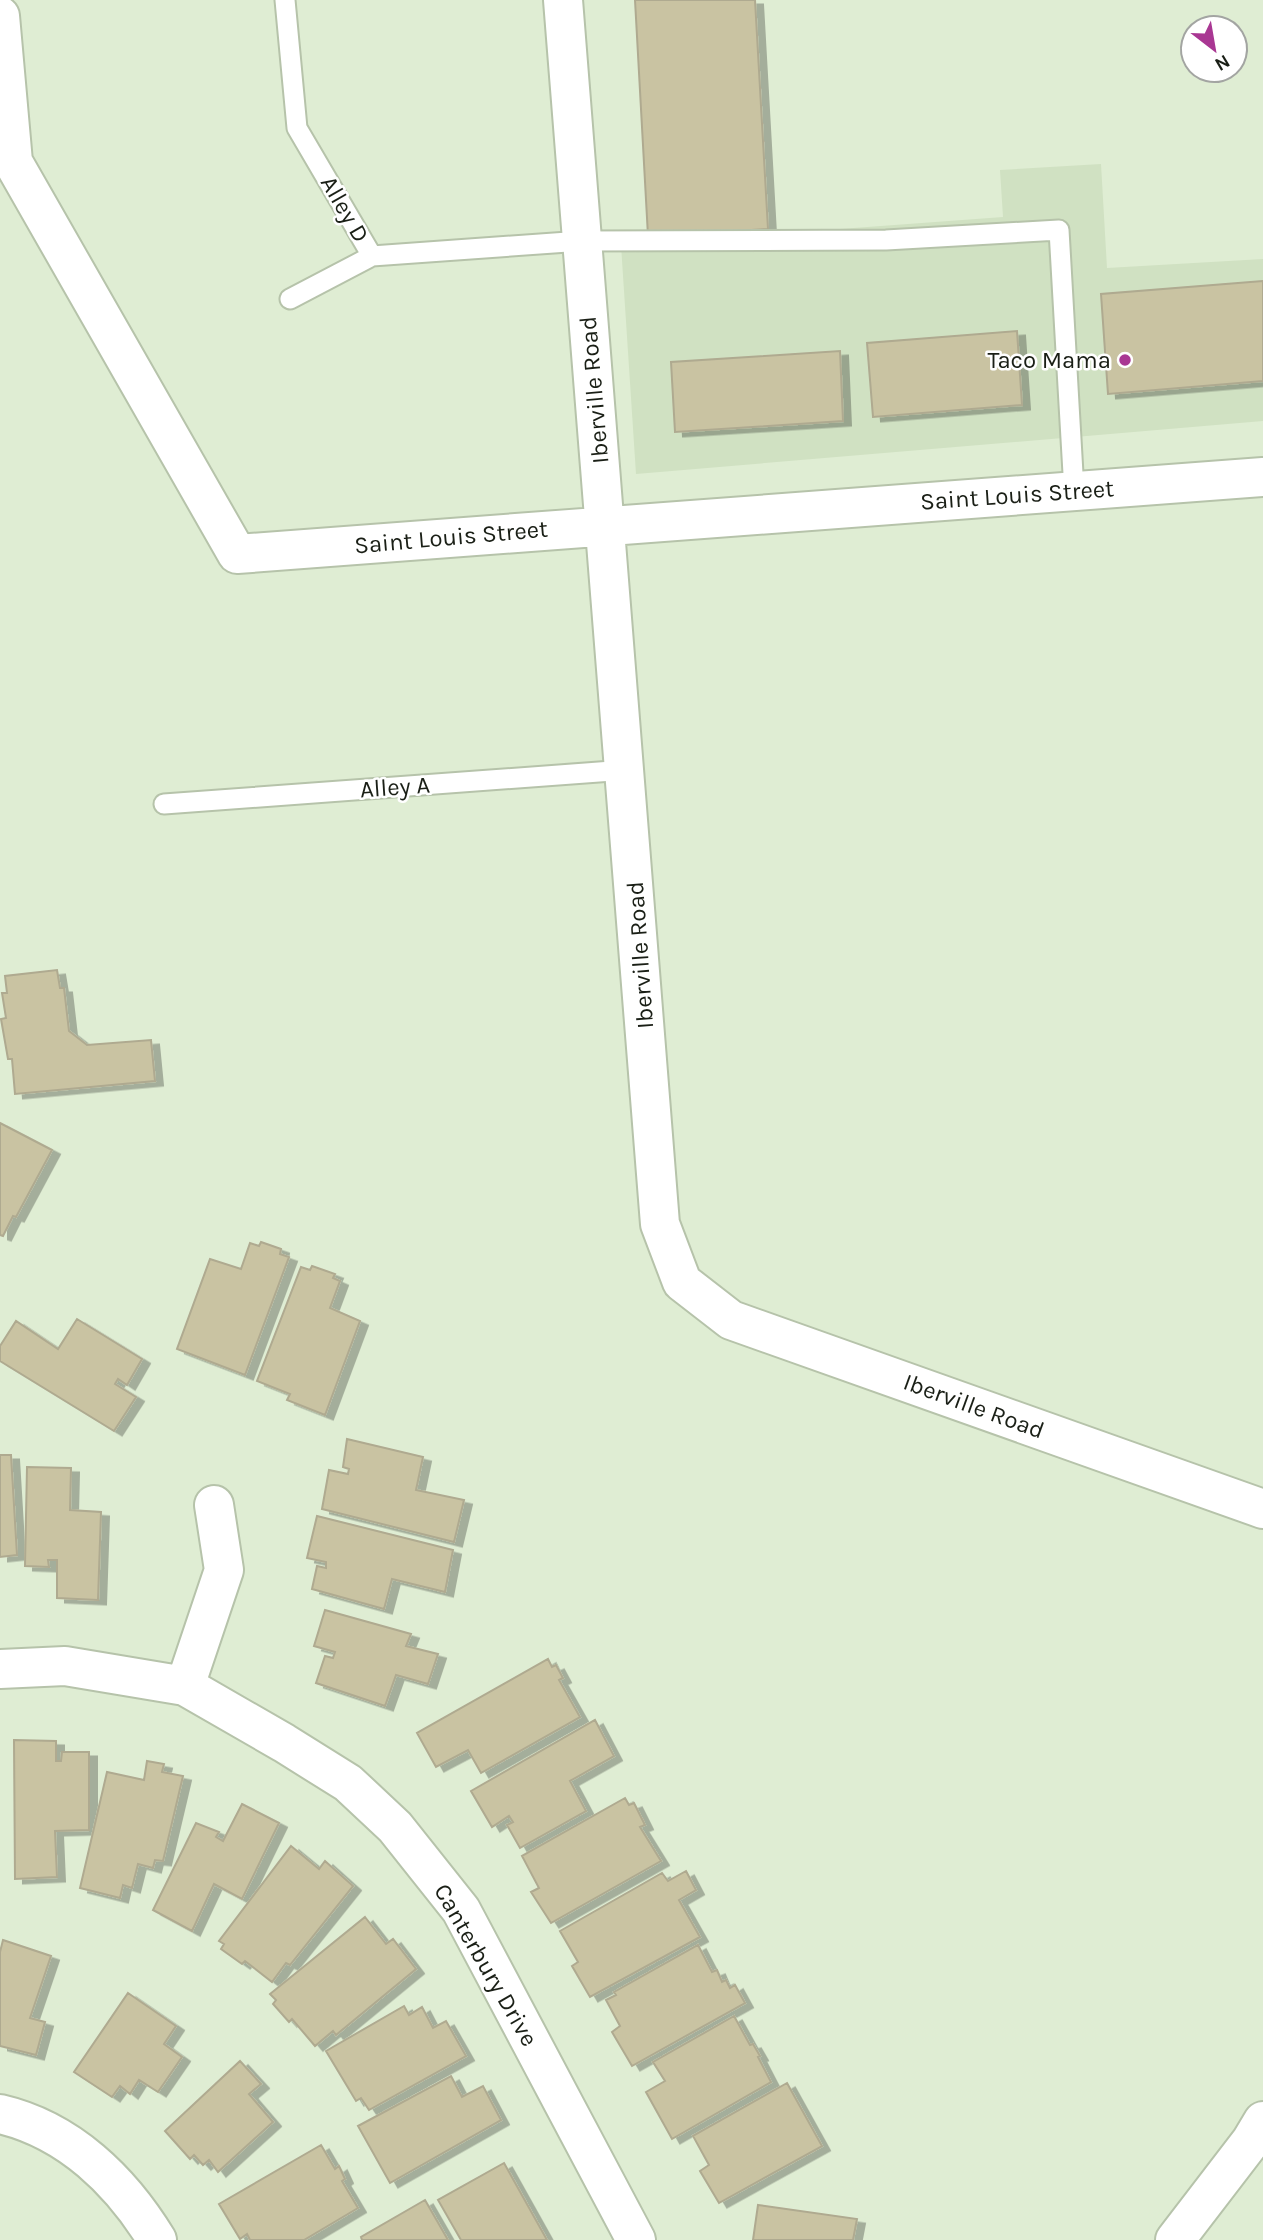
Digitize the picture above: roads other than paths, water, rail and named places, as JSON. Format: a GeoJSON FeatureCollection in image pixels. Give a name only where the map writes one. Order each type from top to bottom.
{"type":"FeatureCollection","features":[{"type":"Feature","properties":{"kind":"street","name":"Iberville Road"},"geometry":{"type":"LineString","coordinates":[[563,0],[660,1224],[682,1282],[731,1320],[1263,1509]]}},
{"type":"Feature","properties":{"kind":"street","name":"Saint Louis Street"},"geometry":{"type":"LineString","coordinates":[[0,16],[13,162],[237,554],[1263,477]]}},
{"type":"Feature","properties":{"kind":"street"},"geometry":{"type":"LineString","coordinates":[[185,1686],[224,1570],[214,1505]]}},
{"type":"Feature","properties":{"kind":"street","name":"Canterbury Drive"},"geometry":{"type":"LineString","coordinates":[[0,1670],[65,1666],[185,1686],[348,1783],[395,1827],[461,1910],[636,2240]]}},
{"type":"Feature","properties":{"kind":"street"},"geometry":{"type":"LineString","coordinates":[[0,2114],[59,2137],[99,2166],[129,2198],[157,2240]]}},
{"type":"Feature","properties":{"kind":"street"},"geometry":{"type":"LineString","coordinates":[[1175,2240],[1251,2141],[1263,2121]]}},
{"type":"Feature","properties":{"kind":"lane","name":"Alley D"},"geometry":{"type":"LineString","coordinates":[[285,0],[298,128],[372,256],[582,241],[886,240],[1059,230],[1074,491]]}},
{"type":"Feature","properties":{"kind":"lane"},"geometry":{"type":"LineString","coordinates":[[290,299],[372,256]]}},
{"type":"Feature","properties":{"kind":"lane","name":"Alley A"},"geometry":{"type":"LineString","coordinates":[[164,804],[626,771]]}},
{"type":"Feature","properties":{"kind":"place","name":"Taco Mama"},"geometry":{"type":"Point","coordinates":[1125,360]}}]}
